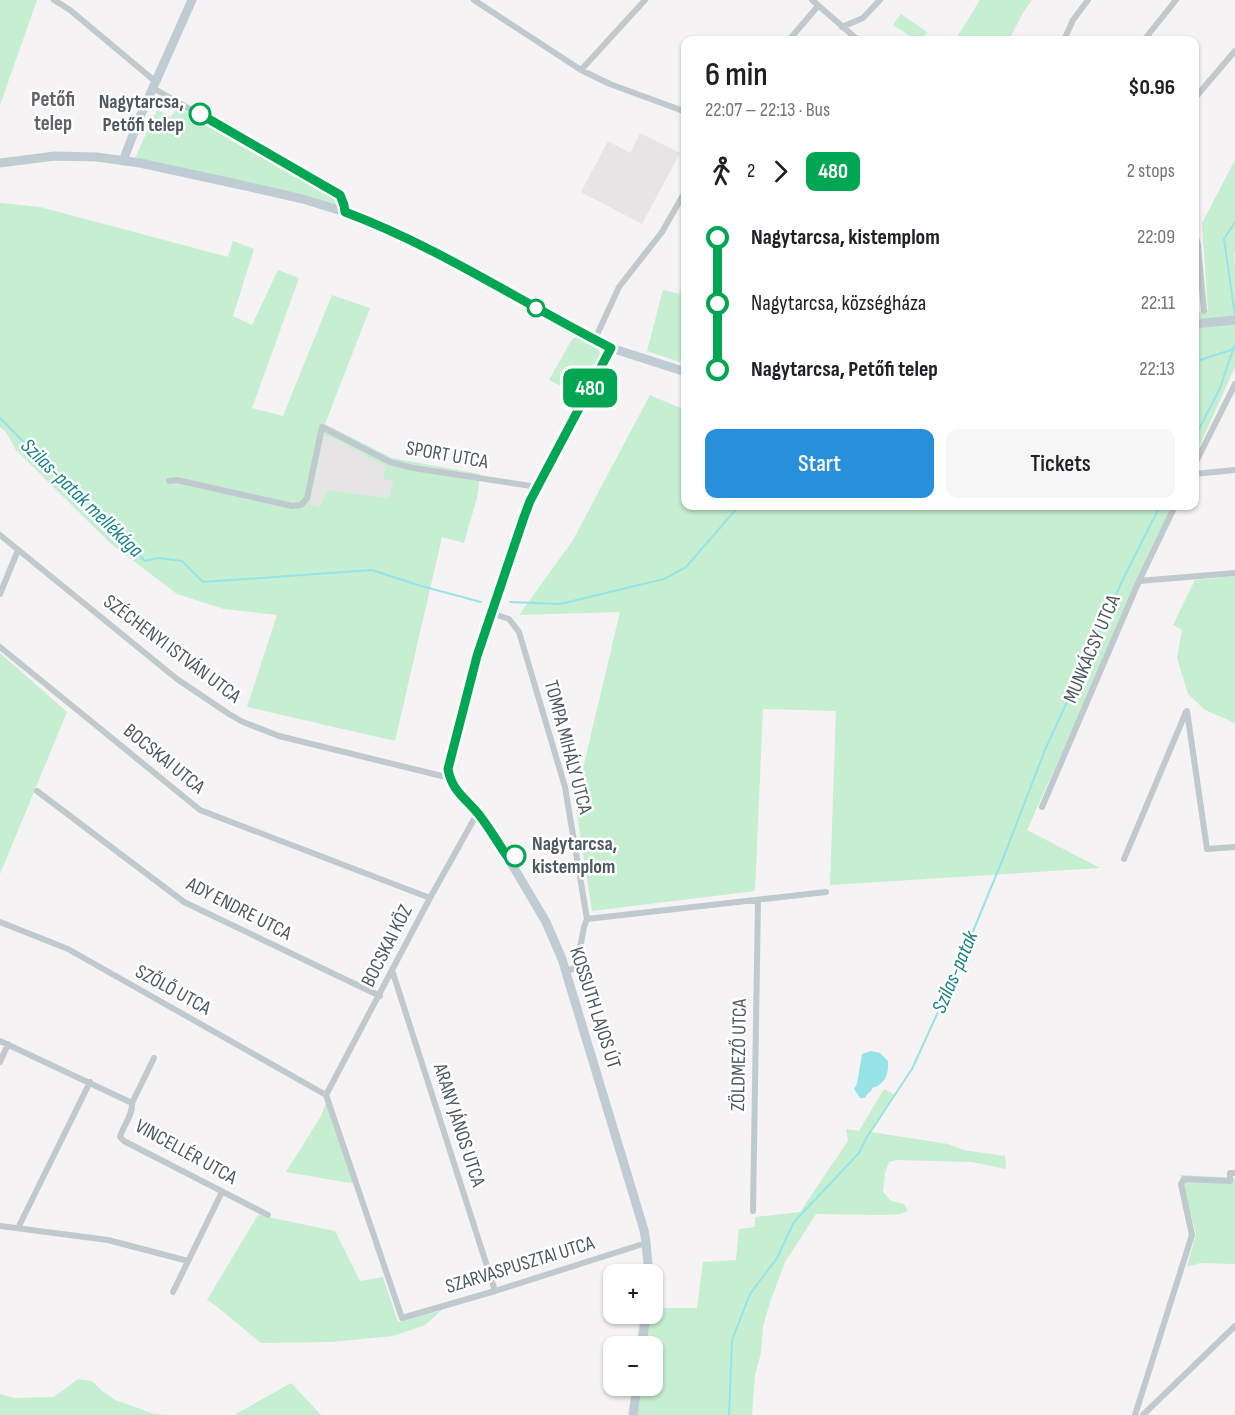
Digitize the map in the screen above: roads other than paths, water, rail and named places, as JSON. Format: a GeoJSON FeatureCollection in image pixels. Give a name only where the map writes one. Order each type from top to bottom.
{"type":"FeatureCollection","features":[{"type":"Feature","properties":{"kind":"main road"},"geometry":{"type":"LineString","coordinates":[[123,161],[192,0]]}},
{"type":"Feature","properties":{"kind":"main road"},"geometry":{"type":"LineString","coordinates":[[0,163],[55,156],[97,157],[303,199],[376,224],[422,246],[611,348],[681,370]]}},
{"type":"Feature","properties":{"kind":"main road"},"geometry":{"type":"LineString","coordinates":[[1199,323],[1230,320]]}},
{"type":"Feature","properties":{"kind":"main road"},"geometry":{"type":"LineString","coordinates":[[450,778],[448,769],[450,757],[477,656],[524,517],[611,348]]}},
{"type":"Feature","properties":{"kind":"main road","name":"KOSSUTH LAJOS ÚT"},"geometry":{"type":"LineString","coordinates":[[450,778],[456,789],[478,812],[507,856],[546,922],[566,971],[640,1219],[648,1264]]}},
{"type":"Feature","properties":{"kind":"main road"},"geometry":{"type":"LineString","coordinates":[[633,1415],[636,1396]]}},
{"type":"Feature","properties":{"kind":"street"},"geometry":{"type":"LineString","coordinates":[[54,0],[69,10],[155,85],[340,195],[345,212]]}},
{"type":"Feature","properties":{"kind":"street"},"geometry":{"type":"LineString","coordinates":[[474,0],[581,70],[610,84],[681,110]]}},
{"type":"Feature","properties":{"kind":"street"},"geometry":{"type":"LineString","coordinates":[[581,70],[645,0]]}},
{"type":"Feature","properties":{"kind":"street"},"geometry":{"type":"LineString","coordinates":[[812,0],[853,36]]}},
{"type":"Feature","properties":{"kind":"street"},"geometry":{"type":"LineString","coordinates":[[842,27],[863,18],[880,0]]}},
{"type":"Feature","properties":{"kind":"street"},"geometry":{"type":"LineString","coordinates":[[1066,36],[1073,20],[1088,0]]}},
{"type":"Feature","properties":{"kind":"street"},"geometry":{"type":"LineString","coordinates":[[1147,36],[1176,0]]}},
{"type":"Feature","properties":{"kind":"street"},"geometry":{"type":"LineString","coordinates":[[792,36],[818,6]]}},
{"type":"Feature","properties":{"kind":"street"},"geometry":{"type":"LineString","coordinates":[[1199,93],[1235,51]]}},
{"type":"Feature","properties":{"kind":"street"},"geometry":{"type":"LineString","coordinates":[[595,339],[618,287],[662,232],[681,199]]}},
{"type":"Feature","properties":{"kind":"street"},"geometry":{"type":"LineString","coordinates":[[1199,256],[1204,311]]}},
{"type":"Feature","properties":{"kind":"street"},"geometry":{"type":"LineString","coordinates":[[1199,456],[1235,384]]}},
{"type":"Feature","properties":{"kind":"street","name":"SPORT UTCA"},"geometry":{"type":"LineString","coordinates":[[169,481],[177,480],[292,506],[301,505],[307,498],[322,428],[396,464],[538,487]]}},
{"type":"Feature","properties":{"kind":"street"},"geometry":{"type":"LineString","coordinates":[[1199,474],[1235,470]]}},
{"type":"Feature","properties":{"kind":"street","name":"MUNKÁCSY UTCA"},"geometry":{"type":"LineString","coordinates":[[1042,807],[1139,581],[1173,510]]}},
{"type":"Feature","properties":{"kind":"street","name":"SZÉCHENYI ISTVÁN UTCA"},"geometry":{"type":"LineString","coordinates":[[0,535],[177,679],[236,718],[279,736],[450,778]]}},
{"type":"Feature","properties":{"kind":"street"},"geometry":{"type":"LineString","coordinates":[[0,594],[18,550]]}},
{"type":"Feature","properties":{"kind":"street"},"geometry":{"type":"LineString","coordinates":[[1139,581],[1235,573]]}},
{"type":"Feature","properties":{"kind":"street","name":"TOMPA MIHÁLY UTCA"},"geometry":{"type":"LineString","coordinates":[[492,611],[510,619],[519,632],[565,787],[588,919],[584,927],[577,964],[573,969],[566,971]]}},
{"type":"Feature","properties":{"kind":"street","name":"BOCSKAI UTCA"},"geometry":{"type":"LineString","coordinates":[[0,647],[200,810],[430,898]]}},
{"type":"Feature","properties":{"kind":"street"},"geometry":{"type":"LineString","coordinates":[[1124,859],[1187,711],[1208,849],[1235,847]]}},
{"type":"Feature","properties":{"kind":"street","name":"ADY ENDRE UTCA"},"geometry":{"type":"LineString","coordinates":[[37,791],[184,902],[380,996]]}},
{"type":"Feature","properties":{"kind":"street","name":"BOCSKAI KÖZ"},"geometry":{"type":"LineString","coordinates":[[326,1095],[478,812]]}},
{"type":"Feature","properties":{"kind":"street"},"geometry":{"type":"LineString","coordinates":[[588,919],[826,892]]}},
{"type":"Feature","properties":{"kind":"street","name":"ZÖLDMEZŐ UTCA"},"geometry":{"type":"LineString","coordinates":[[753,1212],[758,900]]}},
{"type":"Feature","properties":{"kind":"street","name":"SZŐLŐ UTCA"},"geometry":{"type":"LineString","coordinates":[[0,922],[68,949],[326,1095]]}},
{"type":"Feature","properties":{"kind":"street","name":"ARANY JÁNOS UTCA"},"geometry":{"type":"LineString","coordinates":[[392,970],[495,1291]]}},
{"type":"Feature","properties":{"kind":"street","name":"VINCELLÉR UTCA"},"geometry":{"type":"LineString","coordinates":[[0,1041],[132,1103],[133,1108],[120,1137],[124,1141],[268,1215]]}},
{"type":"Feature","properties":{"kind":"street"},"geometry":{"type":"LineString","coordinates":[[0,1062],[8,1044]]}},
{"type":"Feature","properties":{"kind":"street"},"geometry":{"type":"LineString","coordinates":[[132,1103],[154,1058]]}},
{"type":"Feature","properties":{"kind":"street"},"geometry":{"type":"LineString","coordinates":[[18,1228],[90,1082]]}},
{"type":"Feature","properties":{"kind":"street","name":"SZARVASPUSZTAI UTCA"},"geometry":{"type":"LineString","coordinates":[[326,1095],[402,1318],[646,1243]]}},
{"type":"Feature","properties":{"kind":"street"},"geometry":{"type":"LineString","coordinates":[[1135,1415],[1192,1235],[1180,1184],[1184,1179],[1230,1182],[1233,1173]]}},
{"type":"Feature","properties":{"kind":"street"},"geometry":{"type":"LineString","coordinates":[[173,1292],[222,1192]]}},
{"type":"Feature","properties":{"kind":"street"},"geometry":{"type":"LineString","coordinates":[[0,1226],[108,1240],[188,1261]]}},
{"type":"Feature","properties":{"kind":"street"},"geometry":{"type":"LineString","coordinates":[[1143,1415],[1235,1326]]}},
{"type":"Feature","properties":{"kind":"water"},"geometry":{"type":"Polygon","coordinates":[[[871,1051],[880,1053],[888,1061],[888,1070],[880,1084],[872,1088],[865,1098],[860,1098],[854,1089],[857,1084],[862,1054],[871,1051]]]}},
{"type":"Feature","properties":{"kind":"waterway","name":"Szilas-patak"},"geometry":{"type":"LineString","coordinates":[[1235,222],[1224,239],[1235,315]]}},
{"type":"Feature","properties":{"kind":"waterway","name":"Szilas-patak"},"geometry":{"type":"LineString","coordinates":[[1199,429],[1220,388],[1235,344]]}},
{"type":"Feature","properties":{"kind":"waterway","name":"Szilas-patak mellékága"},"geometry":{"type":"LineString","coordinates":[[1199,360],[1234,349]]}},
{"type":"Feature","properties":{"kind":"waterway","name":"Szilas-patak mellékága"},"geometry":{"type":"LineString","coordinates":[[0,418],[54,473],[81,495],[145,561],[158,558],[182,561],[203,582],[372,570],[481,602]]}},
{"type":"Feature","properties":{"kind":"waterway","name":"Szilas-patak mellékága"},"geometry":{"type":"LineString","coordinates":[[510,602],[560,604],[664,579],[686,567],[736,510]]}},
{"type":"Feature","properties":{"kind":"waterway","name":"Szilas-patak"},"geometry":{"type":"LineString","coordinates":[[729,1415],[732,1340],[750,1294],[777,1258],[794,1222],[859,1153],[912,1069],[958,968],[1045,750],[1124,577],[1158,510]]}},
{"type":"Feature","properties":{"kind":"place","name":"Nagytarcsa, Petőfi telep"},"geometry":{"type":"Point","coordinates":[200,114]}},
{"type":"Feature","properties":{"kind":"place","name":"Nagytarcsa, kistemplom"},"geometry":{"type":"Point","coordinates":[515,856]}},
{"type":"Feature","properties":{"kind":"district","name":"Petőfi telep"},"geometry":{"type":"Point","coordinates":[53,111]}}]}
